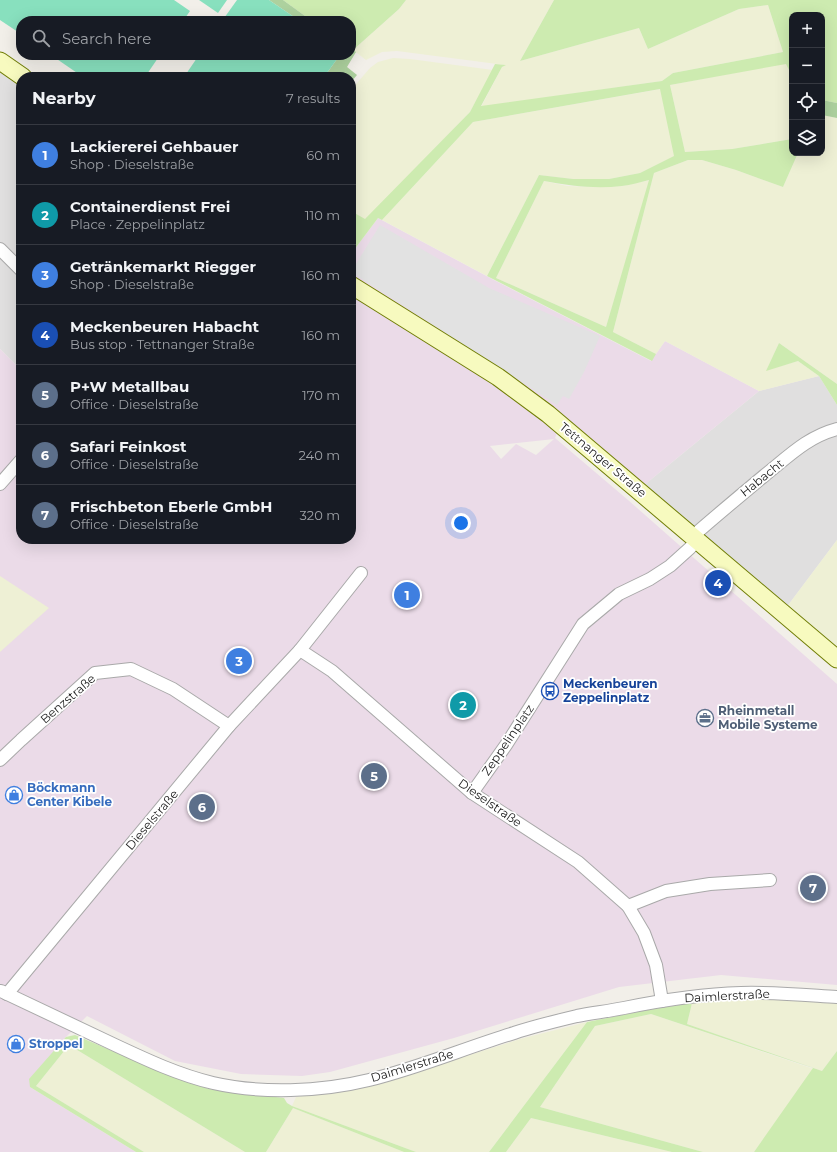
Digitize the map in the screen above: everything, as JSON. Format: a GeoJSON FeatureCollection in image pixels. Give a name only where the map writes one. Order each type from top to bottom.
{"type":"FeatureCollection","features":[{"type":"Feature","properties":{"kind":"main road"},"geometry":{"type":"LineString","coordinates":[[0,61],[16,72]]}},
{"type":"Feature","properties":{"kind":"main road","name":"Tettnanger Straße"},"geometry":{"type":"LineString","coordinates":[[356,288],[498,377],[548,414],[570,431],[837,659]]}},
{"type":"Feature","properties":{"kind":"street"},"geometry":{"type":"LineString","coordinates":[[0,250],[16,265]]}},
{"type":"Feature","properties":{"kind":"street","name":"Habacht"},"geometry":{"type":"LineString","coordinates":[[695,538],[734,500],[805,442],[818,435],[837,429]]}},
{"type":"Feature","properties":{"kind":"street"},"geometry":{"type":"LineString","coordinates":[[0,484],[16,466]]}},
{"type":"Feature","properties":{"kind":"street","name":"Zeppelinplatz"},"geometry":{"type":"LineString","coordinates":[[472,793],[506,745],[584,624],[619,594],[650,579],[670,566],[690,548],[695,538]]}},
{"type":"Feature","properties":{"kind":"street","name":"Dieselstraße"},"geometry":{"type":"LineString","coordinates":[[3,992],[229,726],[300,650],[361,573]]}},
{"type":"Feature","properties":{"kind":"street","name":"Dieselstraße"},"geometry":{"type":"LineString","coordinates":[[300,650],[332,671],[472,793],[578,862],[628,906],[644,933],[656,965],[662,1001]]}},
{"type":"Feature","properties":{"kind":"street","name":"Benzstraße"},"geometry":{"type":"LineString","coordinates":[[0,760],[26,734],[95,673],[131,669],[173,688],[229,726]]}},
{"type":"Feature","properties":{"kind":"street"},"geometry":{"type":"LineString","coordinates":[[628,906],[666,891],[710,884],[770,880]]}},
{"type":"Feature","properties":{"kind":"street","name":"Daimlerstraße"},"geometry":{"type":"LineString","coordinates":[[3,992],[157,1064],[185,1075],[213,1083],[242,1087],[296,1090],[368,1080],[442,1058],[515,1033],[577,1016],[662,1001],[709,995],[741,993],[774,993],[837,997]]}},
{"type":"Feature","properties":{"kind":"shaded area"},"geometry":{"type":"Polygon","coordinates":[[[0,63],[16,74],[16,365],[0,349],[0,63]]]}},
{"type":"Feature","properties":{"kind":"shaded area"},"geometry":{"type":"Polygon","coordinates":[[[378,218],[651,361],[665,341],[759,391],[643,486],[562,420],[555,438],[628,500],[837,684],[837,985],[721,975],[619,987],[454,1038],[330,1072],[302,1076],[241,1074],[175,1061],[87,1016],[66,1037],[30,1087],[136,1152],[0,1152],[0,349],[16,365],[16,544],[356,544],[356,247],[378,218]],[[554,439],[490,446],[501,459],[516,444],[536,455],[554,439]]]}},
{"type":"Feature","properties":{"kind":"shaded area"},"geometry":{"type":"Polygon","coordinates":[[[380,225],[489,288],[600,336],[584,372],[569,399],[563,396],[557,405],[356,275],[356,264],[380,225]]]}},
{"type":"Feature","properties":{"kind":"shaded area"},"geometry":{"type":"Polygon","coordinates":[[[819,376],[837,405],[837,540],[786,608],[643,486],[759,391],[819,376]]]}},
{"type":"Feature","properties":{"kind":"green space"},"geometry":{"type":"Polygon","coordinates":[[[0,0],[174,0],[190,11],[186,16],[16,16],[16,31],[0,20],[0,0]]]}},
{"type":"Feature","properties":{"kind":"green space"},"geometry":{"type":"Polygon","coordinates":[[[199,0],[227,0],[218,13],[199,0]]]}},
{"type":"Feature","properties":{"kind":"green space"},"geometry":{"type":"Polygon","coordinates":[[[237,0],[269,0],[293,16],[226,16],[237,0]]]}},
{"type":"Feature","properties":{"kind":"green space"},"geometry":{"type":"Polygon","coordinates":[[[269,0],[283,0],[305,16],[293,16],[269,0]]]}},
{"type":"Feature","properties":{"kind":"green space"},"geometry":{"type":"Polygon","coordinates":[[[283,0],[406,0],[399,9],[356,47],[356,16],[305,16],[283,0]]]}},
{"type":"Feature","properties":{"kind":"green space"},"geometry":{"type":"Polygon","coordinates":[[[406,0],[554,0],[520,61],[639,28],[648,49],[739,9],[768,5],[783,52],[673,73],[662,81],[481,107],[502,67],[505,65],[397,51],[382,52],[366,60],[356,52],[356,47],[399,9],[406,0]]]}},
{"type":"Feature","properties":{"kind":"green space"},"geometry":{"type":"Polygon","coordinates":[[[554,0],[837,0],[837,103],[825,101],[825,12],[789,12],[789,70],[786,64],[670,85],[685,152],[732,149],[789,140],[789,156],[797,156],[783,187],[736,170],[702,160],[688,160],[654,173],[613,332],[656,354],[652,361],[487,276],[539,175],[573,179],[609,179],[640,173],[674,156],[660,89],[473,122],[382,220],[378,218],[356,247],[356,214],[365,219],[470,112],[495,64],[506,65],[502,67],[481,106],[662,81],[673,73],[783,52],[768,5],[739,9],[648,49],[639,28],[520,61],[554,0]],[[649,180],[625,186],[612,187],[573,186],[544,181],[496,278],[606,327],[649,180]]]}},
{"type":"Feature","properties":{"kind":"green space"},"geometry":{"type":"Polygon","coordinates":[[[393,58],[410,59],[493,70],[470,112],[365,220],[356,214],[356,84],[370,68],[378,62],[393,58]]]}},
{"type":"Feature","properties":{"kind":"green space"},"geometry":{"type":"Polygon","coordinates":[[[58,60],[157,60],[148,72],[76,72],[58,60]]]}},
{"type":"Feature","properties":{"kind":"green space"},"geometry":{"type":"Polygon","coordinates":[[[196,60],[336,60],[328,72],[187,72],[196,60]]]}},
{"type":"Feature","properties":{"kind":"green space"},"geometry":{"type":"Polygon","coordinates":[[[336,60],[351,60],[347,67],[353,72],[328,72],[336,60]]]}},
{"type":"Feature","properties":{"kind":"green space"},"geometry":{"type":"Polygon","coordinates":[[[786,63],[789,70],[789,140],[732,149],[685,152],[670,85],[786,63]]]}},
{"type":"Feature","properties":{"kind":"green space"},"geometry":{"type":"Polygon","coordinates":[[[661,89],[675,156],[640,173],[609,179],[573,179],[539,175],[487,276],[382,220],[473,122],[661,89]]]}},
{"type":"Feature","properties":{"kind":"green space"},"geometry":{"type":"Polygon","coordinates":[[[825,101],[837,103],[837,118],[825,116],[825,101]]]}},
{"type":"Feature","properties":{"kind":"green space"},"geometry":{"type":"Polygon","coordinates":[[[825,116],[837,118],[837,384],[779,343],[767,370],[798,361],[819,376],[759,391],[665,341],[656,354],[613,332],[654,173],[688,160],[702,160],[736,170],[783,187],[797,156],[825,156],[825,116]]]}},
{"type":"Feature","properties":{"kind":"green space"},"geometry":{"type":"Polygon","coordinates":[[[650,180],[606,327],[496,278],[544,181],[567,186],[594,187],[623,186],[650,180]]]}},
{"type":"Feature","properties":{"kind":"green space"},"geometry":{"type":"Polygon","coordinates":[[[779,343],[837,384],[837,405],[819,376],[798,361],[766,371],[779,343]]]}},
{"type":"Feature","properties":{"kind":"green space"},"geometry":{"type":"Polygon","coordinates":[[[837,540],[837,648],[786,608],[837,540]]]}},
{"type":"Feature","properties":{"kind":"green space"},"geometry":{"type":"Polygon","coordinates":[[[0,576],[49,608],[0,652],[0,576]]]}},
{"type":"Feature","properties":{"kind":"green space"},"geometry":{"type":"Polygon","coordinates":[[[769,997],[837,1001],[837,1051],[822,1071],[687,1024],[692,1003],[769,997]]]}},
{"type":"Feature","properties":{"kind":"green space"},"geometry":{"type":"Polygon","coordinates":[[[692,1003],[687,1024],[822,1071],[837,1051],[837,1152],[754,1152],[813,1068],[651,1014],[595,1026],[540,1107],[703,1152],[672,1152],[531,1118],[506,1152],[489,1152],[587,1022],[692,1003]]]}},
{"type":"Feature","properties":{"kind":"green space"},"geometry":{"type":"Polygon","coordinates":[[[651,1014],[814,1069],[754,1152],[703,1152],[540,1107],[595,1026],[651,1014]]]}},
{"type":"Feature","properties":{"kind":"green space"},"geometry":{"type":"Polygon","coordinates":[[[587,1022],[489,1152],[416,1152],[292,1106],[296,1097],[374,1085],[520,1039],[587,1022]]]}},
{"type":"Feature","properties":{"kind":"green space"},"geometry":{"type":"Polygon","coordinates":[[[75,1035],[171,1076],[209,1089],[284,1098],[287,1103],[292,1106],[416,1152],[404,1152],[293,1108],[266,1152],[245,1152],[69,1045],[36,1086],[144,1152],[136,1152],[30,1087],[29,1079],[66,1037],[75,1035]]]}},
{"type":"Feature","properties":{"kind":"green space"},"geometry":{"type":"Polygon","coordinates":[[[69,1045],[245,1152],[144,1152],[36,1086],[69,1045]]]}},
{"type":"Feature","properties":{"kind":"green space"},"geometry":{"type":"Polygon","coordinates":[[[293,1108],[404,1152],[266,1152],[293,1108]]]}},
{"type":"Feature","properties":{"kind":"green space"},"geometry":{"type":"Polygon","coordinates":[[[531,1118],[672,1152],[506,1152],[531,1118]]]}},
{"type":"Feature","properties":{"kind":"place","name":"Meckenbeuren Habacht"},"geometry":{"type":"Point","coordinates":[718,583]}},
{"type":"Feature","properties":{"kind":"place","name":"Lackiererei Gehbauer"},"geometry":{"type":"Point","coordinates":[407,595]}},
{"type":"Feature","properties":{"kind":"place","name":"Getränkemarkt Riegger"},"geometry":{"type":"Point","coordinates":[239,661]}},
{"type":"Feature","properties":{"kind":"place","name":"Meckenbeuren Zeppelinplatz"},"geometry":{"type":"Point","coordinates":[550,691]}},
{"type":"Feature","properties":{"kind":"place","name":"Containerdienst Frei"},"geometry":{"type":"Point","coordinates":[463,705]}},
{"type":"Feature","properties":{"kind":"place","name":"Rheinmetall Mobile Systeme"},"geometry":{"type":"Point","coordinates":[705,718]}},
{"type":"Feature","properties":{"kind":"place","name":"P+W Metallbau"},"geometry":{"type":"Point","coordinates":[374,776]}},
{"type":"Feature","properties":{"kind":"place","name":"Böckmann Center Kibele"},"geometry":{"type":"Point","coordinates":[14,795]}},
{"type":"Feature","properties":{"kind":"place","name":"Safari Feinkost"},"geometry":{"type":"Point","coordinates":[202,807]}},
{"type":"Feature","properties":{"kind":"place","name":"Frischbeton Eberle GmbH"},"geometry":{"type":"Point","coordinates":[813,888]}},
{"type":"Feature","properties":{"kind":"place","name":"Stroppel"},"geometry":{"type":"Point","coordinates":[16,1044]}}]}
